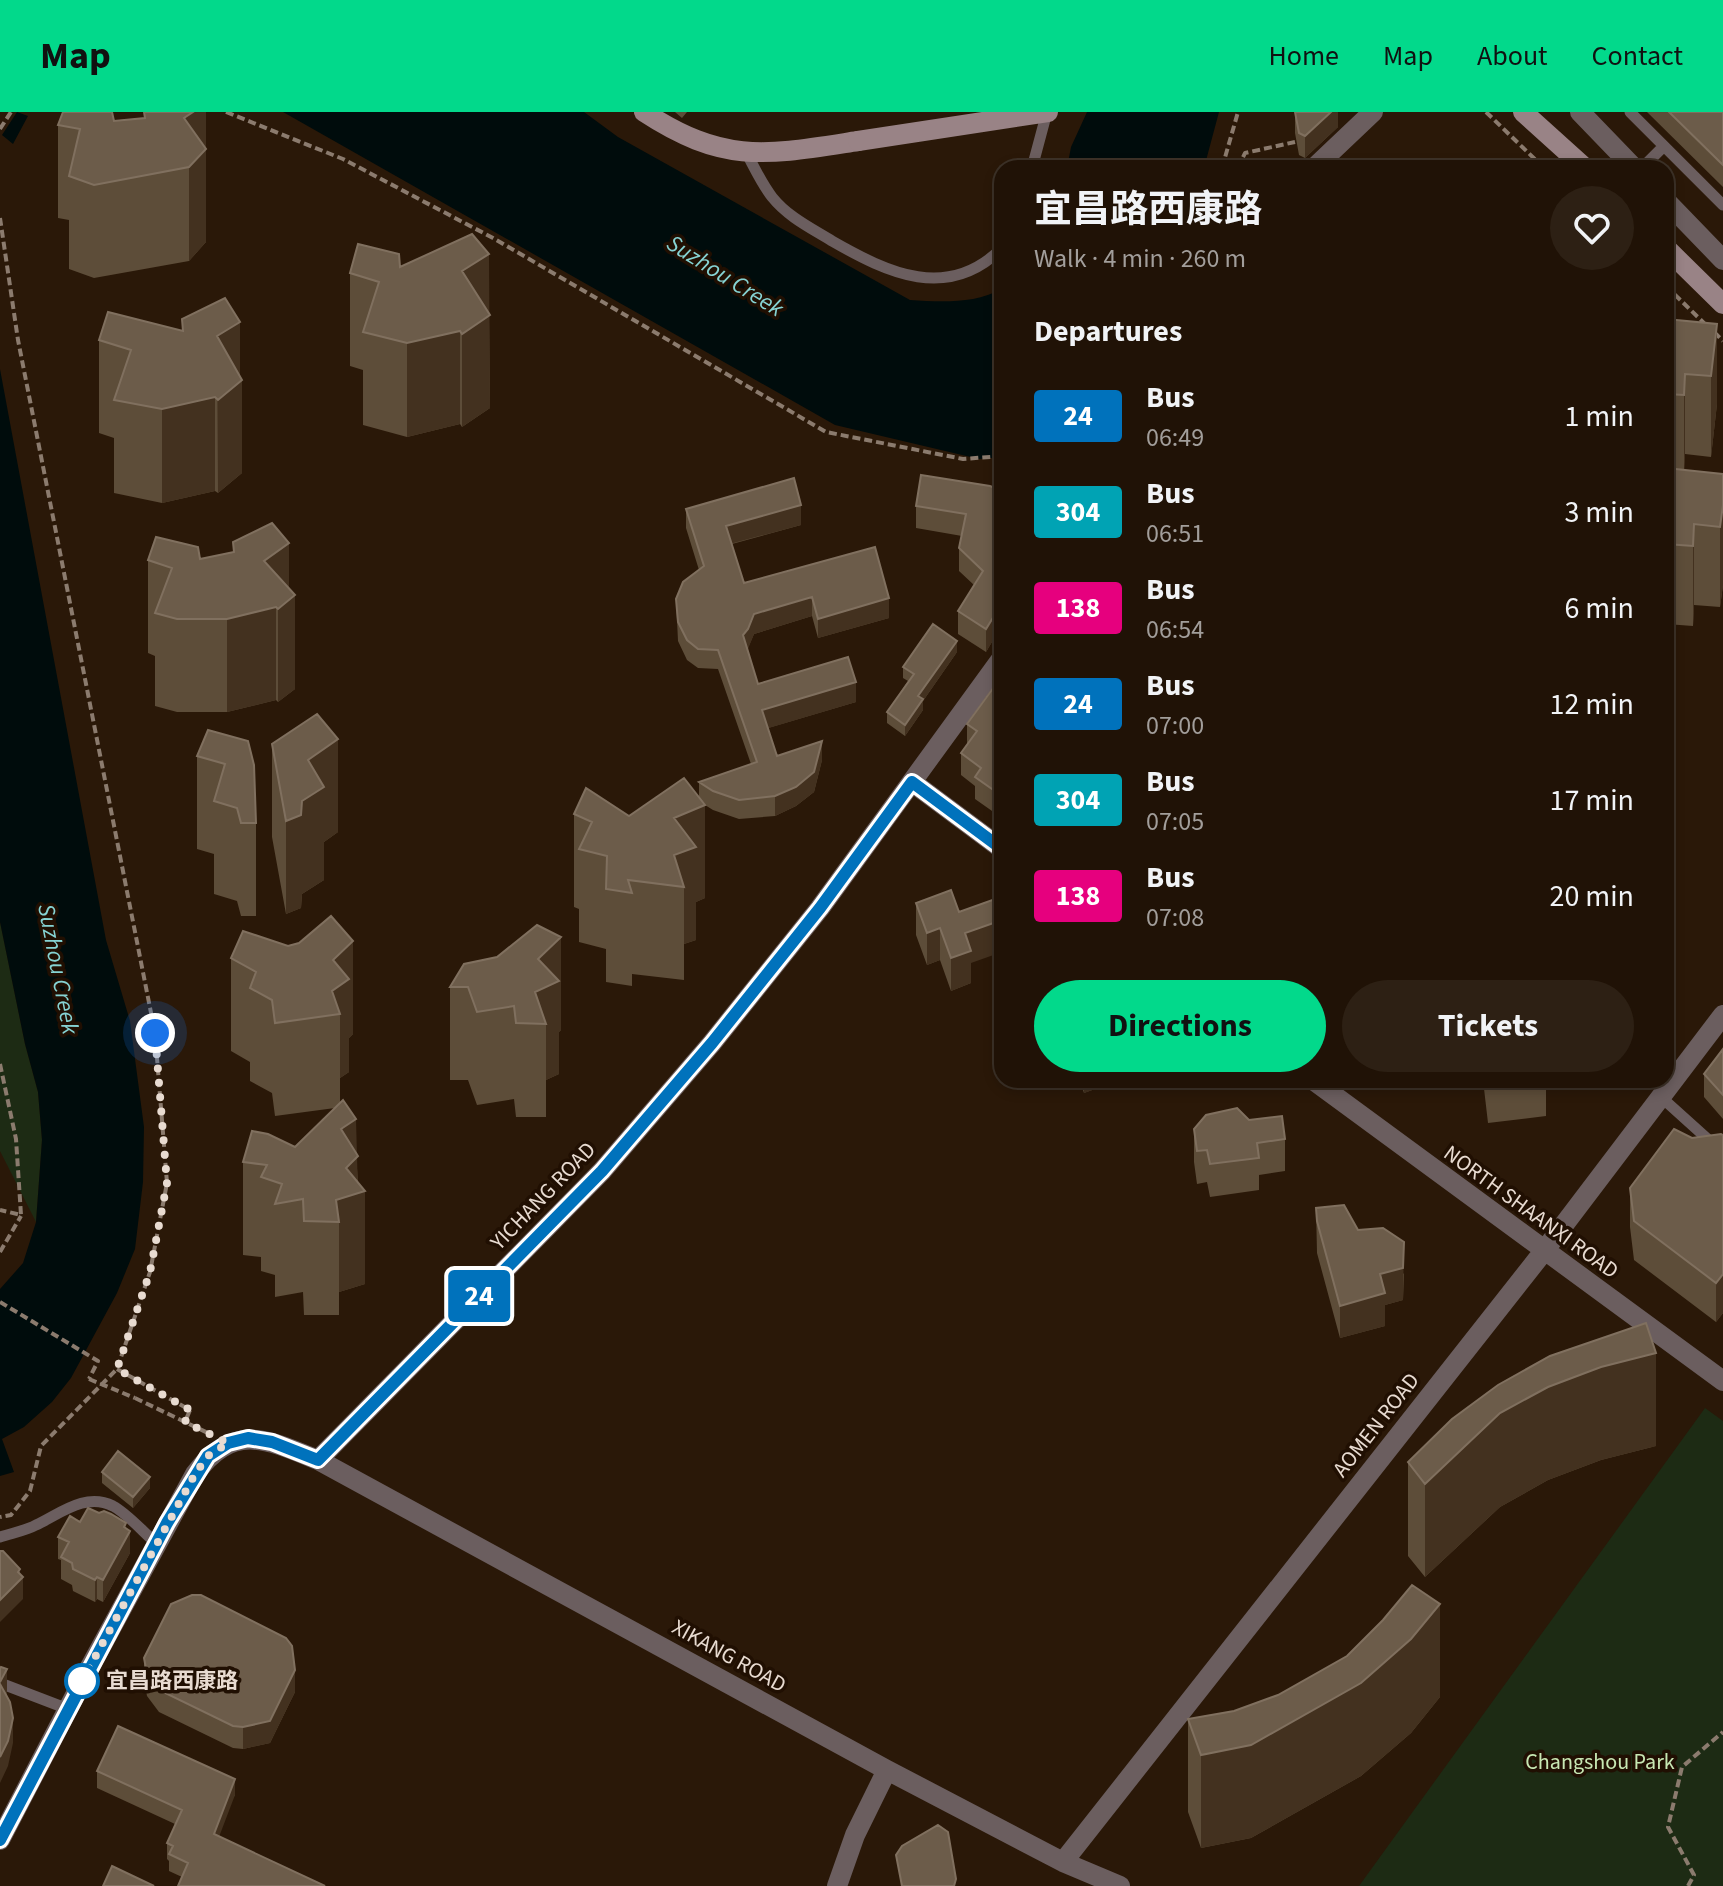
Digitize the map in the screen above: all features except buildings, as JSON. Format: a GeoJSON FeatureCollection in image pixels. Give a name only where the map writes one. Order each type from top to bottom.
{"type":"FeatureCollection","features":[{"type":"Feature","properties":{"kind":"main road"},"geometry":{"type":"LineString","coordinates":[[644,112],[675,132],[708,145],[747,154],[793,151],[1048,112]]}},
{"type":"Feature","properties":{"kind":"main road"},"geometry":{"type":"LineString","coordinates":[[1523,112],[1576,160]]}},
{"type":"Feature","properties":{"kind":"main road"},"geometry":{"type":"LineString","coordinates":[[1674,256],[1723,304]]}},
{"type":"Feature","properties":{"kind":"street"},"geometry":{"type":"LineString","coordinates":[[1322,160],[1373,112]]}},
{"type":"Feature","properties":{"kind":"street"},"geometry":{"type":"LineString","coordinates":[[1580,112],[1626,160]]}},
{"type":"Feature","properties":{"kind":"street"},"geometry":{"type":"LineString","coordinates":[[1674,209],[1723,260]]}},
{"type":"Feature","properties":{"kind":"street","name":"YICHANG ROAD"},"geometry":{"type":"LineString","coordinates":[[318,1460],[602,1171],[712,1043],[820,908],[994,669]]}},
{"type":"Feature","properties":{"kind":"street"},"geometry":{"type":"LineString","coordinates":[[912,782],[994,843]]}},
{"type":"Feature","properties":{"kind":"street","name":"AOMEN ROAD"},"geometry":{"type":"LineString","coordinates":[[1674,1080],[1723,1015]]}},
{"type":"Feature","properties":{"kind":"street","name":"NORTH SHAANXI ROAD"},"geometry":{"type":"LineString","coordinates":[[1324,1088],[1723,1381]]}},
{"type":"Feature","properties":{"kind":"street","name":"AOMEN ROAD"},"geometry":{"type":"LineString","coordinates":[[1063,1862],[1544,1251],[1668,1088]]}},
{"type":"Feature","properties":{"kind":"street"},"geometry":{"type":"LineString","coordinates":[[0,1840],[156,1543],[208,1456],[228,1443],[248,1438],[272,1442],[318,1460]]}},
{"type":"Feature","properties":{"kind":"street","name":"XIKANG ROAD"},"geometry":{"type":"LineString","coordinates":[[318,1460],[887,1770],[1110,1884]]}},
{"type":"Feature","properties":{"kind":"street"},"geometry":{"type":"LineString","coordinates":[[837,1886],[859,1824],[887,1770]]}},
{"type":"Feature","properties":{"kind":"lane"},"geometry":{"type":"LineString","coordinates":[[1034,160],[1048,112]]}},
{"type":"Feature","properties":{"kind":"lane"},"geometry":{"type":"LineString","coordinates":[[1630,112],[1723,205]]}},
{"type":"Feature","properties":{"kind":"lane"},"geometry":{"type":"LineString","coordinates":[[1650,160],[1664,146]]}},
{"type":"Feature","properties":{"kind":"lane"},"geometry":{"type":"LineString","coordinates":[[747,154],[774,198],[795,219],[868,262],[893,272],[945,278],[970,272],[994,256]]}},
{"type":"Feature","properties":{"kind":"lane"},"geometry":{"type":"LineString","coordinates":[[1661,1097],[1723,1153]]}},
{"type":"Feature","properties":{"kind":"lane"},"geometry":{"type":"LineString","coordinates":[[0,1537],[36,1525],[76,1504],[100,1502],[114,1506],[156,1543]]}},
{"type":"Feature","properties":{"kind":"lane"},"geometry":{"type":"LineString","coordinates":[[0,1683],[68,1709]]}},
{"type":"Feature","properties":{"kind":"path"},"geometry":{"type":"LineString","coordinates":[[0,129],[11,112]]}},
{"type":"Feature","properties":{"kind":"path"},"geometry":{"type":"LineString","coordinates":[[226,112],[343,159],[493,238],[826,432],[963,459],[994,457]]}},
{"type":"Feature","properties":{"kind":"path"},"geometry":{"type":"LineString","coordinates":[[1224,160],[1238,112]]}},
{"type":"Feature","properties":{"kind":"path"},"geometry":{"type":"LineString","coordinates":[[1486,112],[1536,160]]}},
{"type":"Feature","properties":{"kind":"path"},"geometry":{"type":"LineString","coordinates":[[1242,160],[1245,153],[1295,142]]}},
{"type":"Feature","properties":{"kind":"path"},"geometry":{"type":"LineString","coordinates":[[0,218],[18,340],[155,1033],[167,1183],[150,1272],[117,1369],[41,1446],[30,1491],[11,1515],[0,1517]]}},
{"type":"Feature","properties":{"kind":"path"},"geometry":{"type":"LineString","coordinates":[[1674,294],[1723,341]]}},
{"type":"Feature","properties":{"kind":"path"},"geometry":{"type":"LineString","coordinates":[[0,1064],[16,1139],[21,1215],[0,1252]]}},
{"type":"Feature","properties":{"kind":"path"},"geometry":{"type":"LineString","coordinates":[[0,1210],[21,1215]]}},
{"type":"Feature","properties":{"kind":"path"},"geometry":{"type":"LineString","coordinates":[[0,1302],[98,1361],[89,1379],[228,1443]]}},
{"type":"Feature","properties":{"kind":"path"},"geometry":{"type":"LineString","coordinates":[[117,1369],[190,1410],[185,1422]]}},
{"type":"Feature","properties":{"kind":"path"},"geometry":{"type":"LineString","coordinates":[[1688,1886],[1694,1875],[1668,1827],[1671,1812],[1682,1767],[1723,1732]]}},
{"type":"Feature","properties":{"kind":"green space"},"geometry":{"type":"Polygon","coordinates":[[[0,922],[38,1092],[42,1140],[36,1222],[0,1151],[0,922]]]}},
{"type":"Feature","properties":{"kind":"green space","name":"Changshou Park"},"geometry":{"type":"Polygon","coordinates":[[[1705,1408],[1723,1421],[1723,1886],[1359,1886],[1705,1408]]]}},
{"type":"Feature","properties":{"kind":"water"},"geometry":{"type":"Polygon","coordinates":[[[17,112],[28,116],[13,144],[2,135],[17,112]]]}},
{"type":"Feature","properties":{"kind":"water","name":"Suzhou Creek"},"geometry":{"type":"Polygon","coordinates":[[[283,112],[584,112],[618,137],[910,300],[969,300],[994,293],[994,458],[979,459],[835,425],[283,112]]]}},
{"type":"Feature","properties":{"kind":"water"},"geometry":{"type":"Polygon","coordinates":[[[1087,112],[1219,112],[1206,160],[1069,160],[1087,112]]]}},
{"type":"Feature","properties":{"kind":"water","name":"Suzhou Creek"},"geometry":{"type":"Polygon","coordinates":[[[0,369],[106,940],[130,1021],[144,1127],[143,1182],[135,1249],[117,1293],[71,1378],[52,1402],[24,1427],[2,1439],[14,1472],[0,1476],[0,1289],[23,1263],[36,1222],[42,1140],[38,1092],[0,922],[0,369]]]}},
{"type":"Feature","properties":{"kind":"bus line","name":"24"},"geometry":{"type":"LineString","coordinates":[[0,1840],[167,1523],[208,1456],[228,1443],[248,1438],[272,1442],[318,1460],[602,1171],[712,1043],[820,908],[912,782],[994,843]]}},
{"type":"Feature","properties":{"kind":"place","name":"宜昌路西康路"},"geometry":{"type":"Point","coordinates":[82,1681]}},
{"type":"Feature","properties":{"kind":"route"},"geometry":{"type":"LineString","coordinates":[[82,1681],[195,1474],[208,1456],[228,1443],[185,1422],[190,1410],[117,1369],[150,1272],[167,1183],[155,1033]]}}]}
